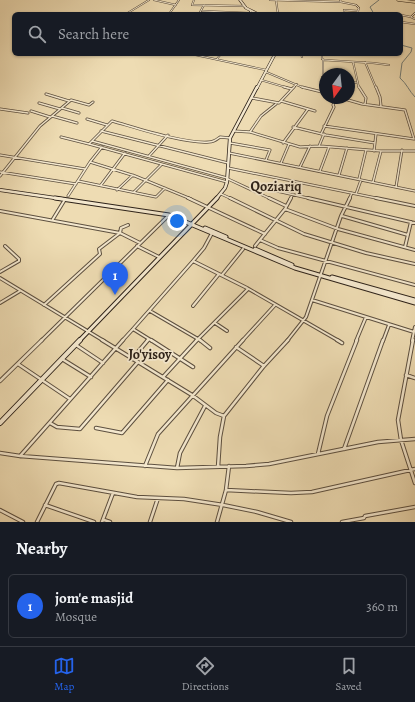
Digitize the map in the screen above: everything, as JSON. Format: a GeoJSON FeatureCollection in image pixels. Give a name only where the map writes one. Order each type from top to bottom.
{"type":"FeatureCollection","features":[{"type":"Feature","properties":{"kind":"main road"},"geometry":{"type":"LineString","coordinates":[[240,0],[251,11]]}},
{"type":"Feature","properties":{"kind":"main road"},"geometry":{"type":"LineString","coordinates":[[398,0],[415,2]]}},
{"type":"Feature","properties":{"kind":"main road"},"geometry":{"type":"LineString","coordinates":[[0,423],[221,194],[225,188],[227,179],[230,138],[274,56]]}},
{"type":"Feature","properties":{"kind":"main road"},"geometry":{"type":"LineString","coordinates":[[0,189],[160,213],[193,224],[295,268],[415,302]]}},
{"type":"Feature","properties":{"kind":"street"},"geometry":{"type":"LineString","coordinates":[[129,12],[149,0]]}},
{"type":"Feature","properties":{"kind":"street"},"geometry":{"type":"LineString","coordinates":[[154,0],[176,5]]}},
{"type":"Feature","properties":{"kind":"street"},"geometry":{"type":"LineString","coordinates":[[171,12],[180,0]]}},
{"type":"Feature","properties":{"kind":"street"},"geometry":{"type":"LineString","coordinates":[[194,0],[192,4],[245,6]]}},
{"type":"Feature","properties":{"kind":"street"},"geometry":{"type":"LineString","coordinates":[[270,0],[341,1],[356,4],[358,8],[358,11],[344,10],[344,12]]}},
{"type":"Feature","properties":{"kind":"street"},"geometry":{"type":"LineString","coordinates":[[276,0],[278,12]]}},
{"type":"Feature","properties":{"kind":"street"},"geometry":{"type":"LineString","coordinates":[[204,5],[202,11],[226,12]]}},
{"type":"Feature","properties":{"kind":"street"},"geometry":{"type":"LineString","coordinates":[[411,17],[415,13]]}},
{"type":"Feature","properties":{"kind":"street"},"geometry":{"type":"LineString","coordinates":[[403,15],[415,19]]}},
{"type":"Feature","properties":{"kind":"street"},"geometry":{"type":"LineString","coordinates":[[403,22],[415,24]]}},
{"type":"Feature","properties":{"kind":"street"},"geometry":{"type":"LineString","coordinates":[[200,56],[266,71],[319,91]]}},
{"type":"Feature","properties":{"kind":"street"},"geometry":{"type":"LineString","coordinates":[[217,60],[220,56]]}},
{"type":"Feature","properties":{"kind":"street"},"geometry":{"type":"LineString","coordinates":[[322,56],[323,68]]}},
{"type":"Feature","properties":{"kind":"street"},"geometry":{"type":"LineString","coordinates":[[322,60],[344,63],[365,62],[389,65]]}},
{"type":"Feature","properties":{"kind":"street"},"geometry":{"type":"LineString","coordinates":[[353,62],[358,86],[366,98],[365,104]]}},
{"type":"Feature","properties":{"kind":"street"},"geometry":{"type":"LineString","coordinates":[[365,62],[380,97],[381,106]]}},
{"type":"Feature","properties":{"kind":"street"},"geometry":{"type":"LineString","coordinates":[[262,80],[292,89]]}},
{"type":"Feature","properties":{"kind":"street"},"geometry":{"type":"LineString","coordinates":[[250,132],[266,111],[281,101],[297,84]]}},
{"type":"Feature","properties":{"kind":"street"},"geometry":{"type":"LineString","coordinates":[[46,94],[89,105],[93,102]]}},
{"type":"Feature","properties":{"kind":"street"},"geometry":{"type":"LineString","coordinates":[[252,98],[277,103]]}},
{"type":"Feature","properties":{"kind":"street"},"geometry":{"type":"LineString","coordinates":[[0,176],[1,172],[40,126],[69,101]]}},
{"type":"Feature","properties":{"kind":"street"},"geometry":{"type":"LineString","coordinates":[[281,101],[315,111]]}},
{"type":"Feature","properties":{"kind":"street"},"geometry":{"type":"LineString","coordinates":[[324,126],[414,140],[414,130],[405,110],[355,102]]}},
{"type":"Feature","properties":{"kind":"street"},"geometry":{"type":"LineString","coordinates":[[39,103],[79,113]]}},
{"type":"Feature","properties":{"kind":"street"},"geometry":{"type":"LineString","coordinates":[[321,134],[334,108],[333,104]]}},
{"type":"Feature","properties":{"kind":"street"},"geometry":{"type":"LineString","coordinates":[[0,108],[28,113]]}},
{"type":"Feature","properties":{"kind":"street"},"geometry":{"type":"LineString","coordinates":[[283,143],[293,127],[308,109]]}},
{"type":"Feature","properties":{"kind":"street"},"geometry":{"type":"LineString","coordinates":[[31,111],[77,123]]}},
{"type":"Feature","properties":{"kind":"street"},"geometry":{"type":"LineString","coordinates":[[87,120],[107,125]]}},
{"type":"Feature","properties":{"kind":"street"},"geometry":{"type":"LineString","coordinates":[[89,144],[112,121],[183,139],[215,142],[220,137],[230,138]]}},
{"type":"Feature","properties":{"kind":"street"},"geometry":{"type":"LineString","coordinates":[[293,127],[321,134],[375,143]]}},
{"type":"Feature","properties":{"kind":"street"},"geometry":{"type":"LineString","coordinates":[[101,131],[228,163]]}},
{"type":"Feature","properties":{"kind":"street"},"geometry":{"type":"LineString","coordinates":[[234,131],[250,132],[283,143],[300,146],[348,148],[374,151],[415,151]]}},
{"type":"Feature","properties":{"kind":"street"},"geometry":{"type":"LineString","coordinates":[[318,146],[324,134]]}},
{"type":"Feature","properties":{"kind":"street"},"geometry":{"type":"LineString","coordinates":[[374,151],[376,134]]}},
{"type":"Feature","properties":{"kind":"street"},"geometry":{"type":"LineString","coordinates":[[149,156],[168,135]]}},
{"type":"Feature","properties":{"kind":"street"},"geometry":{"type":"LineString","coordinates":[[61,137],[125,153],[160,165],[227,179]]}},
{"type":"Feature","properties":{"kind":"street"},"geometry":{"type":"LineString","coordinates":[[92,140],[227,179],[286,208],[338,229],[415,250]]}},
{"type":"Feature","properties":{"kind":"street"},"geometry":{"type":"LineString","coordinates":[[230,143],[270,150],[266,160]]}},
{"type":"Feature","properties":{"kind":"street"},"geometry":{"type":"LineString","coordinates":[[281,163],[289,144]]}},
{"type":"Feature","properties":{"kind":"street"},"geometry":{"type":"LineString","coordinates":[[300,167],[310,146]]}},
{"type":"Feature","properties":{"kind":"street"},"geometry":{"type":"LineString","coordinates":[[68,196],[90,162],[102,147]]}},
{"type":"Feature","properties":{"kind":"street"},"geometry":{"type":"LineString","coordinates":[[320,171],[329,147]]}},
{"type":"Feature","properties":{"kind":"street"},"geometry":{"type":"LineString","coordinates":[[339,175],[348,148]]}},
{"type":"Feature","properties":{"kind":"street"},"geometry":{"type":"LineString","coordinates":[[356,194],[366,150]]}},
{"type":"Feature","properties":{"kind":"street"},"geometry":{"type":"LineString","coordinates":[[396,187],[402,150]]}},
{"type":"Feature","properties":{"kind":"street"},"geometry":{"type":"LineString","coordinates":[[374,182],[381,151]]}},
{"type":"Feature","properties":{"kind":"street"},"geometry":{"type":"LineString","coordinates":[[101,185],[125,153]]}},
{"type":"Feature","properties":{"kind":"street"},"geometry":{"type":"LineString","coordinates":[[229,153],[415,191]]}},
{"type":"Feature","properties":{"kind":"street"},"geometry":{"type":"LineString","coordinates":[[0,155],[86,169]]}},
{"type":"Feature","properties":{"kind":"street"},"geometry":{"type":"LineString","coordinates":[[154,163],[157,159]]}},
{"type":"Feature","properties":{"kind":"street"},"geometry":{"type":"LineString","coordinates":[[90,162],[115,168],[146,179],[265,234]]}},
{"type":"Feature","properties":{"kind":"street"},"geometry":{"type":"LineString","coordinates":[[134,192],[160,165]]}},
{"type":"Feature","properties":{"kind":"street"},"geometry":{"type":"LineString","coordinates":[[228,168],[415,206]]}},
{"type":"Feature","properties":{"kind":"street"},"geometry":{"type":"LineString","coordinates":[[1,172],[76,184]]}},
{"type":"Feature","properties":{"kind":"street"},"geometry":{"type":"LineString","coordinates":[[117,190],[133,175]]}},
{"type":"Feature","properties":{"kind":"street"},"geometry":{"type":"LineString","coordinates":[[78,181],[156,197],[165,188]]}},
{"type":"Feature","properties":{"kind":"street"},"geometry":{"type":"LineString","coordinates":[[277,191],[415,223]]}},
{"type":"Feature","properties":{"kind":"street"},"geometry":{"type":"LineString","coordinates":[[218,467],[220,437],[224,416],[264,366],[304,320],[332,242],[352,193]]}},
{"type":"Feature","properties":{"kind":"street"},"geometry":{"type":"LineString","coordinates":[[221,194],[304,234],[366,253],[415,264]]}},
{"type":"Feature","properties":{"kind":"street"},"geometry":{"type":"LineString","coordinates":[[254,246],[286,208],[293,194]]}},
{"type":"Feature","properties":{"kind":"street"},"geometry":{"type":"LineString","coordinates":[[53,220],[64,201]]}},
{"type":"Feature","properties":{"kind":"street"},"geometry":{"type":"LineString","coordinates":[[0,211],[120,232],[140,243]]}},
{"type":"Feature","properties":{"kind":"street"},"geometry":{"type":"LineString","coordinates":[[342,216],[408,235]]}},
{"type":"Feature","properties":{"kind":"street"},"geometry":{"type":"LineString","coordinates":[[0,381],[2,377],[18,364],[167,217]]}},
{"type":"Feature","properties":{"kind":"street"},"geometry":{"type":"LineString","coordinates":[[405,247],[411,222]]}},
{"type":"Feature","properties":{"kind":"street"},"geometry":{"type":"LineString","coordinates":[[44,305],[100,254],[99,249],[120,232],[121,228],[128,225]]}},
{"type":"Feature","properties":{"kind":"street"},"geometry":{"type":"LineString","coordinates":[[20,456],[150,311],[204,248],[211,235]]}},
{"type":"Feature","properties":{"kind":"street"},"geometry":{"type":"LineString","coordinates":[[260,240],[278,248],[415,285]]}},
{"type":"Feature","properties":{"kind":"street"},"geometry":{"type":"LineString","coordinates":[[0,272],[19,262],[19,259],[5,246]]}},
{"type":"Feature","properties":{"kind":"street"},"geometry":{"type":"LineString","coordinates":[[137,246],[160,257]]}},
{"type":"Feature","properties":{"kind":"street"},"geometry":{"type":"LineString","coordinates":[[193,306],[243,248]]}},
{"type":"Feature","properties":{"kind":"street"},"geometry":{"type":"LineString","coordinates":[[193,261],[248,289],[342,343]]}},
{"type":"Feature","properties":{"kind":"street"},"geometry":{"type":"LineString","coordinates":[[0,278],[168,380],[224,416]]}},
{"type":"Feature","properties":{"kind":"street"},"geometry":{"type":"LineString","coordinates":[[163,377],[198,339],[248,289]]}},
{"type":"Feature","properties":{"kind":"street"},"geometry":{"type":"LineString","coordinates":[[0,303],[20,290]]}},
{"type":"Feature","properties":{"kind":"street"},"geometry":{"type":"LineString","coordinates":[[312,300],[414,332]]}},
{"type":"Feature","properties":{"kind":"street"},"geometry":{"type":"LineString","coordinates":[[145,466],[158,434],[275,305]]}},
{"type":"Feature","properties":{"kind":"street"},"geometry":{"type":"LineString","coordinates":[[150,311],[198,339],[210,348]]}},
{"type":"Feature","properties":{"kind":"street"},"geometry":{"type":"LineString","coordinates":[[318,454],[327,416],[366,318]]}},
{"type":"Feature","properties":{"kind":"street"},"geometry":{"type":"LineString","coordinates":[[215,322],[227,331]]}},
{"type":"Feature","properties":{"kind":"street"},"geometry":{"type":"LineString","coordinates":[[344,449],[389,325]]}},
{"type":"Feature","properties":{"kind":"street"},"geometry":{"type":"LineString","coordinates":[[415,327],[398,420],[401,440],[415,484]]}},
{"type":"Feature","properties":{"kind":"street"},"geometry":{"type":"LineString","coordinates":[[133,329],[182,358],[194,367]]}},
{"type":"Feature","properties":{"kind":"street"},"geometry":{"type":"LineString","coordinates":[[132,359],[149,339]]}},
{"type":"Feature","properties":{"kind":"street"},"geometry":{"type":"LineString","coordinates":[[76,345],[103,363]]}},
{"type":"Feature","properties":{"kind":"street"},"geometry":{"type":"LineString","coordinates":[[236,348],[264,366]]}},
{"type":"Feature","properties":{"kind":"street"},"geometry":{"type":"LineString","coordinates":[[410,352],[415,353]]}},
{"type":"Feature","properties":{"kind":"street"},"geometry":{"type":"LineString","coordinates":[[62,359],[91,377]]}},
{"type":"Feature","properties":{"kind":"street"},"geometry":{"type":"LineString","coordinates":[[50,423],[57,426],[80,429],[138,362]]}},
{"type":"Feature","properties":{"kind":"street"},"geometry":{"type":"LineString","coordinates":[[18,364],[70,399]]}},
{"type":"Feature","properties":{"kind":"street"},"geometry":{"type":"LineString","coordinates":[[406,375],[415,378]]}},
{"type":"Feature","properties":{"kind":"street"},"geometry":{"type":"LineString","coordinates":[[96,428],[122,433],[168,380]]}},
{"type":"Feature","properties":{"kind":"street"},"geometry":{"type":"LineString","coordinates":[[177,468],[180,454],[206,405]]}},
{"type":"Feature","properties":{"kind":"street"},"geometry":{"type":"LineString","coordinates":[[0,452],[20,456],[145,466],[177,468],[218,467],[269,464],[378,442],[415,439]]}},
{"type":"Feature","properties":{"kind":"street"},"geometry":{"type":"LineString","coordinates":[[217,522],[226,490],[229,466]]}},
{"type":"Feature","properties":{"kind":"street"},"geometry":{"type":"LineString","coordinates":[[226,490],[291,493],[312,492],[415,469]]}},
{"type":"Feature","properties":{"kind":"street"},"geometry":{"type":"LineString","coordinates":[[37,522],[56,484],[59,483],[95,488],[137,497],[184,499],[222,505],[258,512],[291,522]]}},
{"type":"Feature","properties":{"kind":"street"},"geometry":{"type":"LineString","coordinates":[[110,522],[103,521],[113,493]]}},
{"type":"Feature","properties":{"kind":"street"},"geometry":{"type":"LineString","coordinates":[[150,522],[158,498]]}},
{"type":"Feature","properties":{"kind":"street"},"geometry":{"type":"LineString","coordinates":[[45,505],[94,522]]}},
{"type":"Feature","properties":{"kind":"street"},"geometry":{"type":"LineString","coordinates":[[342,522],[364,518],[365,516],[415,507]]}},
{"type":"Feature","properties":{"kind":"street"},"geometry":{"type":"LineString","coordinates":[[0,510],[24,522]]}},
{"type":"Feature","properties":{"kind":"street"},"geometry":{"type":"LineString","coordinates":[[364,518],[365,522]]}},
{"type":"Feature","properties":{"kind":"waterway"},"geometry":{"type":"LineString","coordinates":[[373,12],[370,7],[379,0]]}},
{"type":"Feature","properties":{"kind":"waterway"},"geometry":{"type":"LineString","coordinates":[[403,46],[412,48],[411,52],[402,63],[400,78],[415,97]]}},
{"type":"Feature","properties":{"kind":"place","name":"jom'e masjid"},"geometry":{"type":"Point","coordinates":[115,295]}},
{"type":"Feature","properties":{"kind":"district","name":"Qoziariq"},"geometry":{"type":"Point","coordinates":[276,186]}},
{"type":"Feature","properties":{"kind":"district","name":"Jo'yisoy"},"geometry":{"type":"Point","coordinates":[150,354]}}]}
